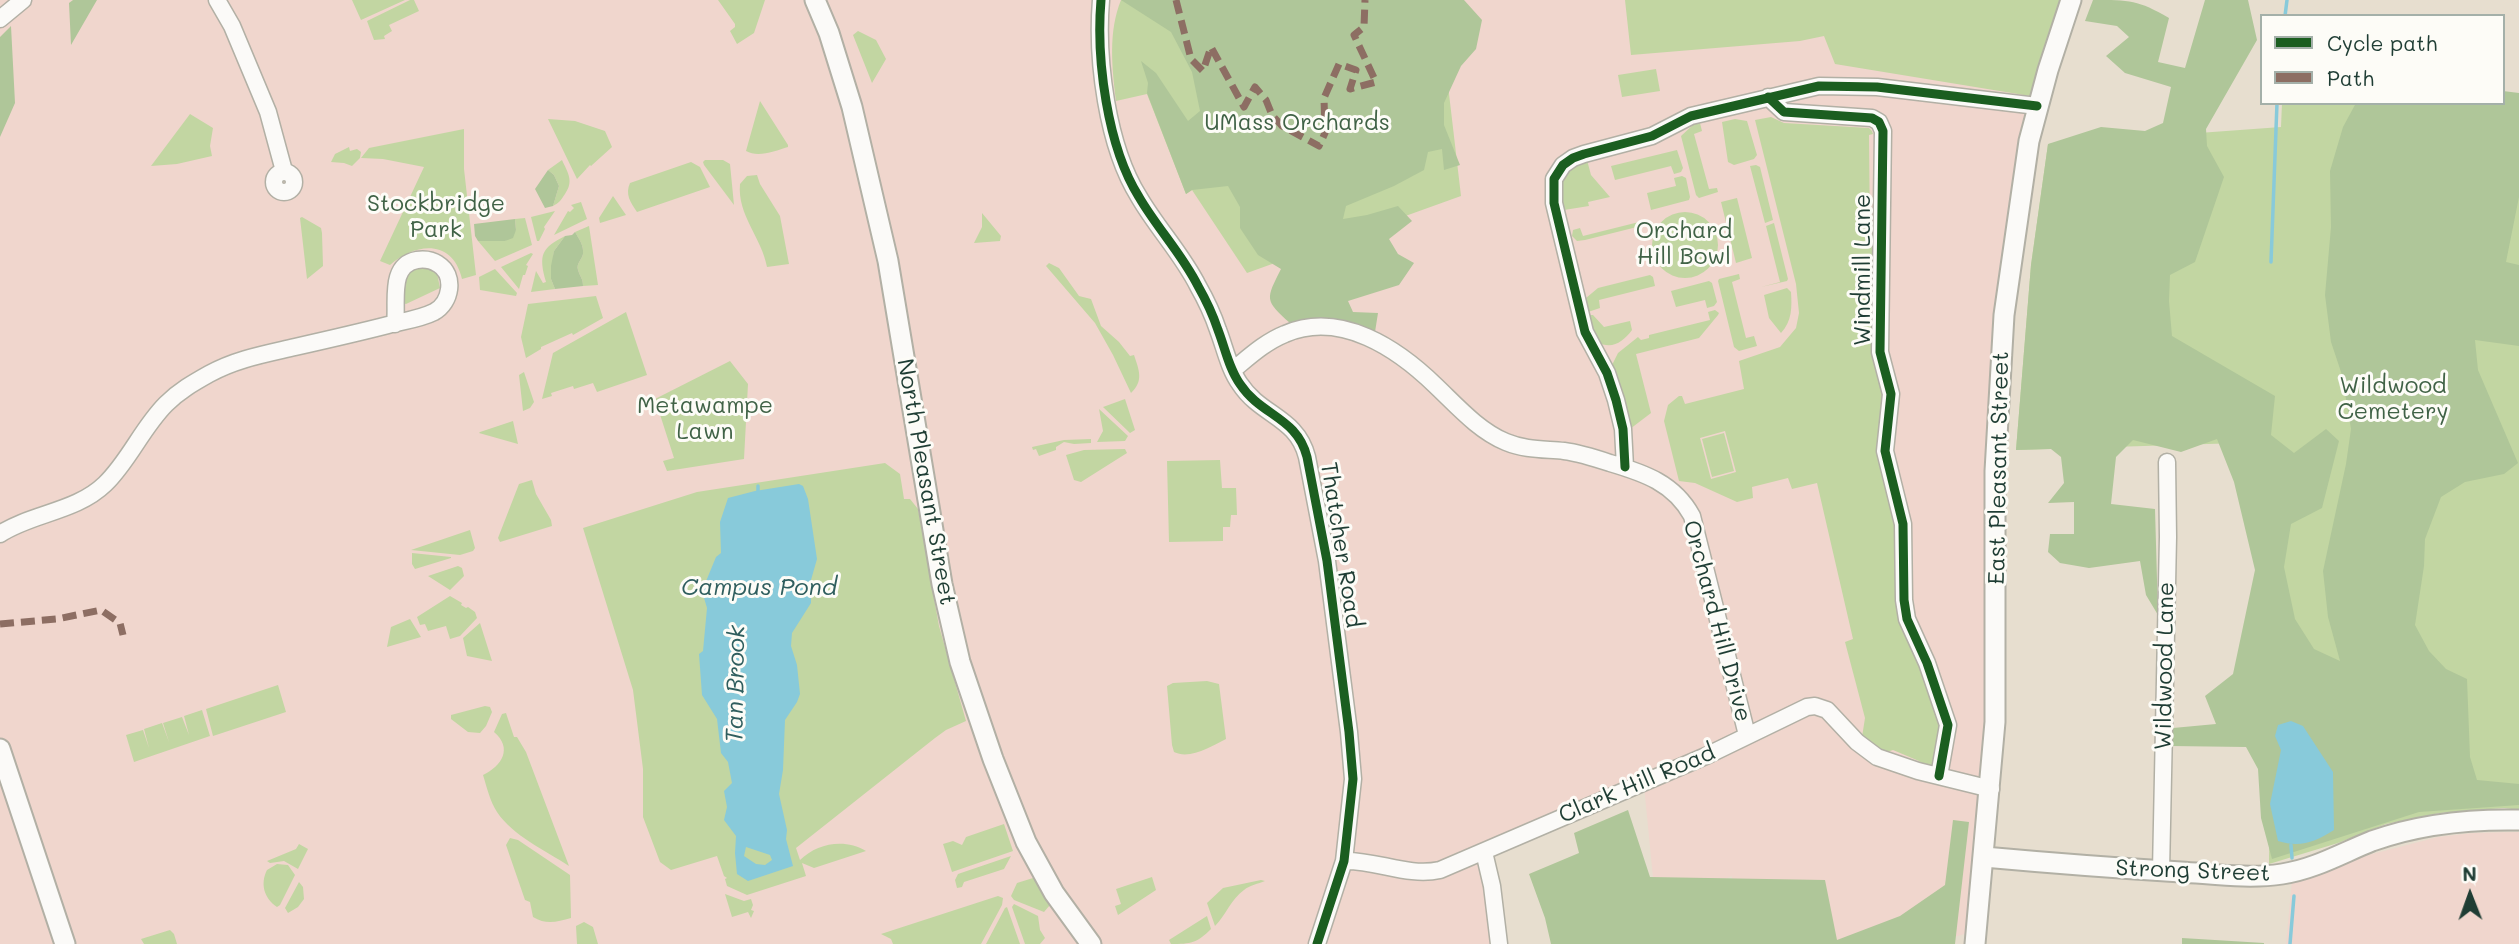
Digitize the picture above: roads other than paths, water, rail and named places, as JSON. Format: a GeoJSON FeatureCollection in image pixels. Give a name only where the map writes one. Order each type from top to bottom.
{"type":"FeatureCollection","features":[{"type":"Feature","properties":{"kind":"main road","name":"North Pleasant Street"},"geometry":{"type":"LineString","coordinates":[[815,0],[829,33],[852,107],[888,261],[942,584],[960,662],[984,735],[1026,842],[1054,892],[1091,944]]}},
{"type":"Feature","properties":{"kind":"main road","name":"East Pleasant Street"},"geometry":{"type":"LineString","coordinates":[[1975,944],[1991,789],[1996,670],[1996,471],[2002,347],[2025,159],[2037,107],[2071,0]]}},
{"type":"Feature","properties":{"kind":"main road"},"geometry":{"type":"LineString","coordinates":[[0,749],[65,944]]}},
{"type":"Feature","properties":{"kind":"main road","name":"Strong Street"},"geometry":{"type":"LineString","coordinates":[[1984,857],[2087,867],[2238,876],[2279,874],[2323,864],[2371,842],[2417,828],[2469,821],[2519,820]]}},
{"type":"Feature","properties":{"kind":"street"},"geometry":{"type":"LineString","coordinates":[[0,19],[23,0]]}},
{"type":"Feature","properties":{"kind":"street"},"geometry":{"type":"LineString","coordinates":[[217,0],[232,26],[268,112],[284,171]]}},
{"type":"Feature","properties":{"kind":"street","name":"Thatcher Road"},"geometry":{"type":"LineString","coordinates":[[1101,0],[1100,30],[1105,85],[1117,151],[1140,200],[1193,276],[1241,386],[1254,401],[1292,427],[1300,436],[1312,477],[1327,561],[1352,755],[1352,797],[1345,862],[1317,944]]}},
{"type":"Feature","properties":{"kind":"street"},"geometry":{"type":"LineString","coordinates":[[1625,467],[1620,415],[1607,373],[1583,324],[1555,210],[1552,194],[1554,179],[1563,165],[1573,158],[1642,140],[1691,116],[1819,86],[1858,85],[1962,95],[2037,107]]}},
{"type":"Feature","properties":{"kind":"street","name":"Windmill Lane"},"geometry":{"type":"LineString","coordinates":[[1768,97],[1784,112],[1866,117],[1879,122],[1883,131],[1880,352],[1891,394],[1885,451],[1903,524],[1904,600],[1908,619],[1927,663],[1948,725],[1939,776]]}},
{"type":"Feature","properties":{"kind":"street"},"geometry":{"type":"LineString","coordinates":[[0,534],[77,503],[94,493],[116,471],[165,405],[185,387],[213,371],[235,361],[394,324]]}},
{"type":"Feature","properties":{"kind":"street","name":"Orchard Hill Drive"},"geometry":{"type":"LineString","coordinates":[[1233,370],[1267,344],[1295,330],[1314,327],[1361,334],[1393,350],[1497,438],[1523,447],[1576,453],[1646,474],[1666,485],[1686,505],[1692,516],[1747,735]]}},
{"type":"Feature","properties":{"kind":"street","name":"Wildwood Lane"},"geometry":{"type":"LineString","coordinates":[[2161,871],[2168,537],[2167,462]]}},
{"type":"Feature","properties":{"kind":"street","name":"Clark Hill Road"},"geometry":{"type":"LineString","coordinates":[[1345,862],[1365,862],[1418,873],[1458,863],[1708,755],[1807,707],[1822,707],[1870,752],[1899,765],[1991,789]]}},
{"type":"Feature","properties":{"kind":"street"},"geometry":{"type":"LineString","coordinates":[[1484,852],[1492,886],[1499,944]]}},
{"type":"Feature","properties":{"kind":"water","name":"Campus Pond"},"geometry":{"type":"Polygon","coordinates":[[[799,484],[803,486],[808,499],[817,559],[811,580],[811,603],[792,633],[791,646],[797,665],[800,694],[785,720],[779,794],[793,866],[748,881],[737,874],[736,836],[724,820],[727,807],[724,791],[732,783],[728,762],[721,753],[717,719],[702,695],[699,654],[703,651],[707,608],[702,591],[716,557],[721,553],[720,522],[728,498],[799,484]],[[746,847],[744,856],[756,864],[765,865],[772,860],[770,855],[746,847]]]}},
{"type":"Feature","properties":{"kind":"water"},"geometry":{"type":"Polygon","coordinates":[[[2291,721],[2303,726],[2333,772],[2334,830],[2314,841],[2300,844],[2278,841],[2270,804],[2281,750],[2275,736],[2278,725],[2291,721]]]}},
{"type":"Feature","properties":{"kind":"waterway"},"geometry":{"type":"LineString","coordinates":[[2285,14],[2287,0]]}},
{"type":"Feature","properties":{"kind":"waterway"},"geometry":{"type":"LineString","coordinates":[[2271,262],[2277,105]]}},
{"type":"Feature","properties":{"kind":"waterway","name":"Tan Brook"},"geometry":{"type":"LineString","coordinates":[[758,486],[758,496]]}},
{"type":"Feature","properties":{"kind":"waterway","name":"Tan Brook"},"geometry":{"type":"LineString","coordinates":[[2291,845],[2292,858]]}},
{"type":"Feature","properties":{"kind":"waterway","name":"Tan Brook"},"geometry":{"type":"LineString","coordinates":[[2290,944],[2294,896]]}},
{"type":"Feature","properties":{"kind":"park label","name":"UMass Orchards"},"geometry":{"type":"Point","coordinates":[1297,123]}},
{"type":"Feature","properties":{"kind":"park label","name":"Stockbridge Park"},"geometry":{"type":"Point","coordinates":[436,217]}},
{"type":"Feature","properties":{"kind":"park label","name":"Orchard Hill Bowl"},"geometry":{"type":"Point","coordinates":[1684,244]}},
{"type":"Feature","properties":{"kind":"park label","name":"Wildwood Cemetery"},"geometry":{"type":"Point","coordinates":[2393,399]}},
{"type":"Feature","properties":{"kind":"park label","name":"Metawampe Lawn"},"geometry":{"type":"Point","coordinates":[705,419]}}]}
